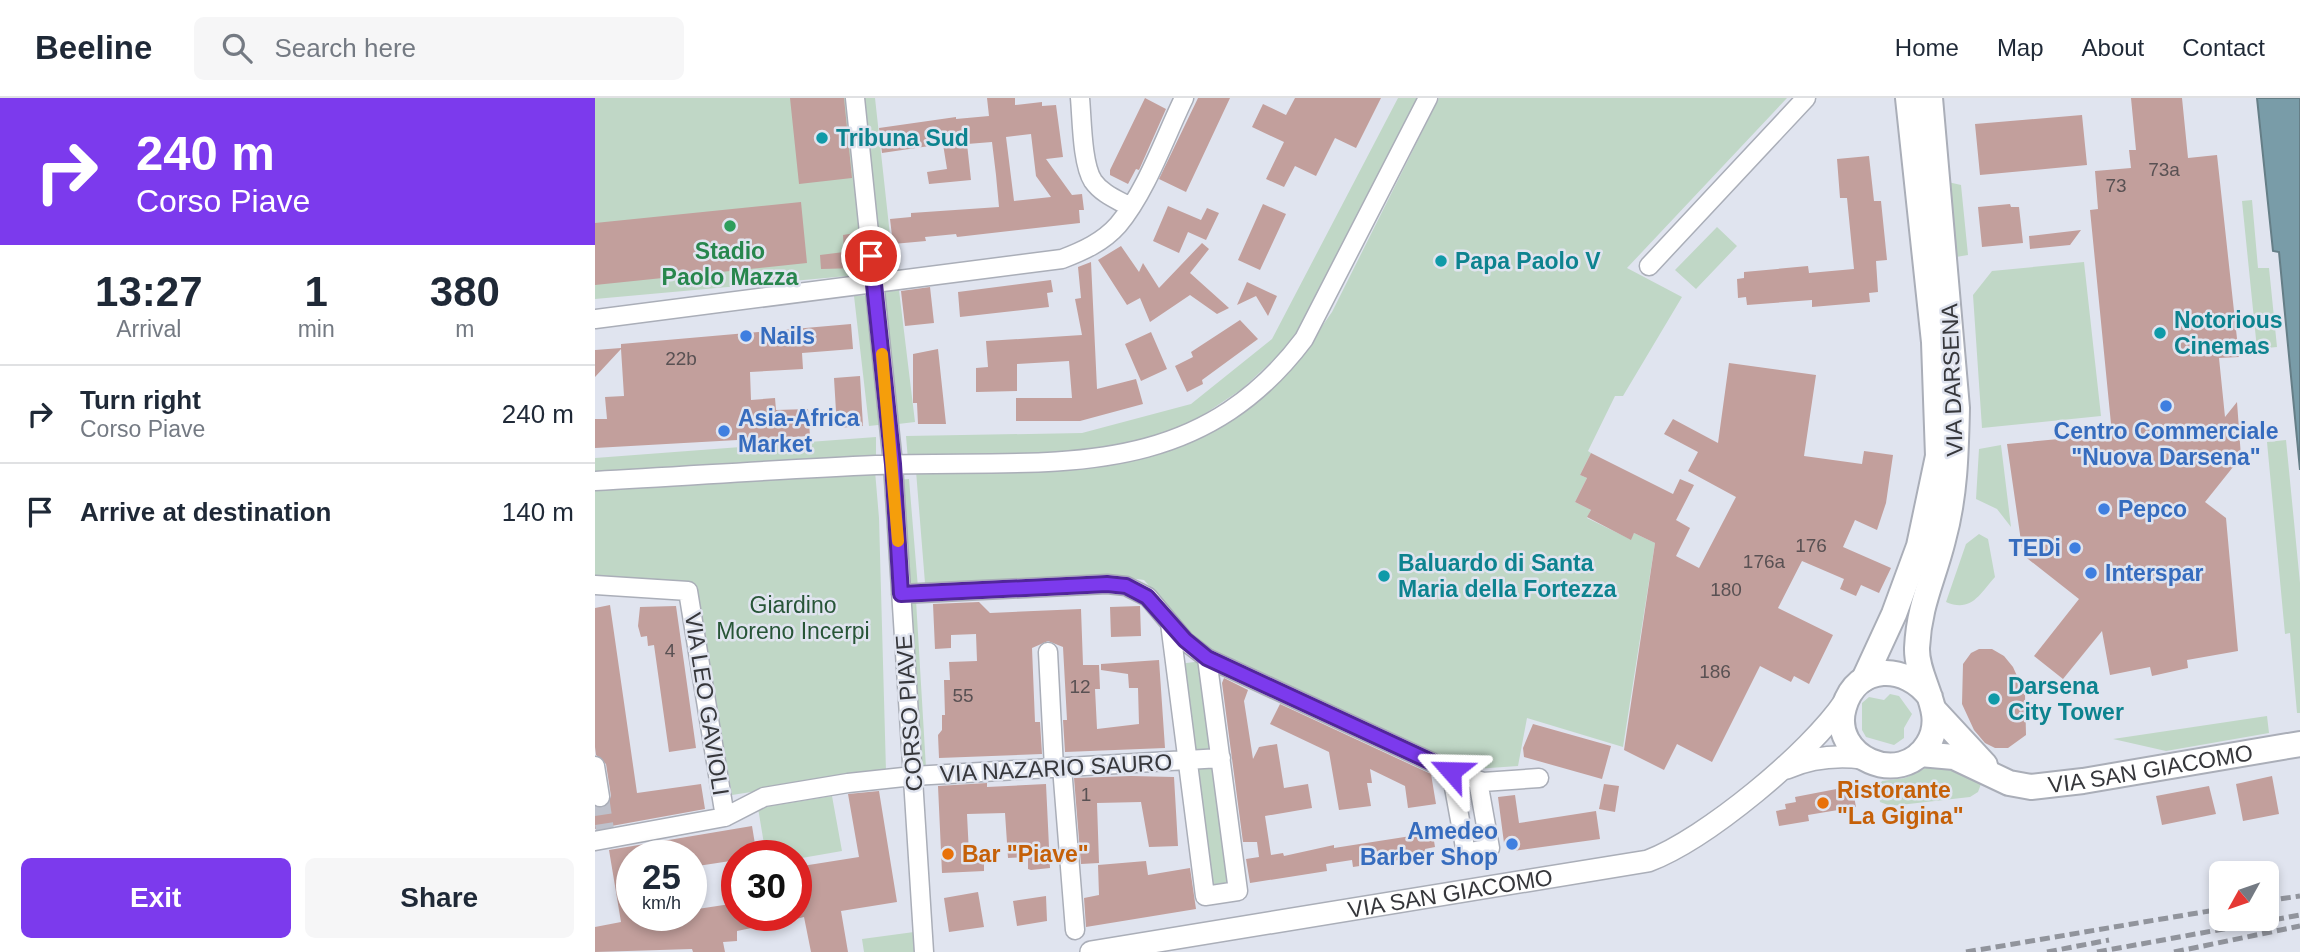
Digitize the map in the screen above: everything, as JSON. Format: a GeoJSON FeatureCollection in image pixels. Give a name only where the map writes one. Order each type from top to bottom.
{"type":"FeatureCollection","features":[{"type":"Feature","properties":{"kind":"main road","name":"VIA DARSENA"},"geometry":{"type":"LineString","coordinates":[[1846,699],[1864,679],[1894,614],[1919,546],[1938,456],[1934,342],[1909,98]]}},
{"type":"Feature","properties":{"kind":"main road","name":"VIA DARSENA"},"geometry":{"type":"LineString","coordinates":[[1930,98],[1957,408],[1957,455],[1943,540],[1919,614],[1917,654],[1920,674],[1932,704]]}},
{"type":"Feature","properties":{"kind":"main road"},"geometry":{"type":"LineString","coordinates":[[1864,679],[1878,674],[1896,673],[1911,678],[2001,779]]}},
{"type":"Feature","properties":{"kind":"main road"},"geometry":{"type":"LineString","coordinates":[[1846,699],[1842,724],[1850,747],[1862,758],[1890,766],[1906,763],[1920,754],[1934,729],[1932,704]]}},
{"type":"Feature","properties":{"kind":"main road","name":"VIA SAN GIACOMO"},"geometry":{"type":"LineString","coordinates":[[1920,754],[1954,757],[2023,787],[2083,781],[2300,744]]}},
{"type":"Feature","properties":{"kind":"street","name":"CORSO PIAVE"},"geometry":{"type":"LineString","coordinates":[[855,98],[893,464],[924,952]]}},
{"type":"Feature","properties":{"kind":"street"},"geometry":{"type":"LineString","coordinates":[[1080,98],[1088,170],[1103,191],[1131,207]]}},
{"type":"Feature","properties":{"kind":"street"},"geometry":{"type":"LineString","coordinates":[[595,319],[1062,259],[1102,239],[1117,226],[1131,207],[1184,98]]}},
{"type":"Feature","properties":{"kind":"street"},"geometry":{"type":"LineString","coordinates":[[595,481],[893,464],[1075,462],[1110,458],[1186,436],[1225,415],[1269,379],[1304,339],[1428,98]]}},
{"type":"Feature","properties":{"kind":"street"},"geometry":{"type":"LineString","coordinates":[[1649,266],[1806,98]]}},
{"type":"Feature","properties":{"kind":"street","name":"VIA LEO GAVIOLI"},"geometry":{"type":"LineString","coordinates":[[595,584],[688,591],[725,817]]}},
{"type":"Feature","properties":{"kind":"street"},"geometry":{"type":"LineString","coordinates":[[901,594],[1116,584],[1147,597],[1207,658],[1451,771],[1478,781],[1539,778]]}},
{"type":"Feature","properties":{"kind":"street"},"geometry":{"type":"LineString","coordinates":[[1170,623],[1205,896],[1238,891],[1207,658]]}},
{"type":"Feature","properties":{"kind":"street"},"geometry":{"type":"LineString","coordinates":[[1048,652],[1075,929]]}},
{"type":"Feature","properties":{"kind":"street","name":"VIA SAN GIACOMO"},"geometry":{"type":"LineString","coordinates":[[1091,952],[1648,860],[1687,841],[1782,770],[1831,722],[1846,699]]}},
{"type":"Feature","properties":{"kind":"street","name":"VIA SAN GIACOMO"},"geometry":{"type":"LineString","coordinates":[[1782,770],[1802,761],[1836,755],[1862,758]]}},
{"type":"Feature","properties":{"kind":"street","name":"VIA NAZARIO SAURO"},"geometry":{"type":"LineString","coordinates":[[602,837],[725,817],[764,797],[913,776],[1221,758]]}},
{"type":"Feature","properties":{"kind":"street"},"geometry":{"type":"LineString","coordinates":[[595,766],[600,797]]}},
{"type":"Feature","properties":{"kind":"street"},"geometry":{"type":"LineString","coordinates":[[1451,771],[1466,853],[1490,848],[1478,781]]}},
{"type":"Feature","properties":{"kind":"green space","name":"Stadio Paolo Mazza"},"geometry":{"type":"Polygon","coordinates":[[[595,98],[850,98],[870,274],[595,299],[595,98]]]}},
{"type":"Feature","properties":{"kind":"green space"},"geometry":{"type":"Polygon","coordinates":[[[860,98],[875,98],[894,272],[880,273],[860,98]]]}},
{"type":"Feature","properties":{"kind":"green space"},"geometry":{"type":"Polygon","coordinates":[[[1398,98],[1421,98],[1319,298],[1286,348],[1242,389],[1197,419],[1134,445],[1074,456],[908,460],[906,436],[1082,433],[1191,404],[1272,339],[1398,98]]]}},
{"type":"Feature","properties":{"kind":"green space"},"geometry":{"type":"Polygon","coordinates":[[[1439,98],[1787,98],[1627,268],[1682,297],[1623,396],[1615,396],[1588,451],[1591,453],[1580,475],[1587,478],[1575,502],[1591,510],[1587,518],[1630,539],[1634,533],[1655,543],[1623,747],[1527,718],[1518,766],[1461,770],[1206,651],[1144,580],[1116,576],[925,583],[916,471],[1069,470],[1120,463],[1183,443],[1214,428],[1257,400],[1289,373],[1332,312],[1439,98]]]}},
{"type":"Feature","properties":{"kind":"green space"},"geometry":{"type":"Polygon","coordinates":[[[1948,182],[1961,185],[1968,255],[1956,257],[1948,182]]]}},
{"type":"Feature","properties":{"kind":"green space"},"geometry":{"type":"Polygon","coordinates":[[[2252,200],[2258,268],[2269,268],[2277,347],[2257,349],[2242,201],[2252,200]]]}},
{"type":"Feature","properties":{"kind":"green space"},"geometry":{"type":"Polygon","coordinates":[[[1717,227],[1737,246],[1696,289],[1675,270],[1717,227]]]}},
{"type":"Feature","properties":{"kind":"green space"},"geometry":{"type":"Polygon","coordinates":[[[2084,262],[2101,416],[1982,428],[1973,295],[1992,271],[2084,262]]]}},
{"type":"Feature","properties":{"kind":"green space"},"geometry":{"type":"Polygon","coordinates":[[[899,290],[915,422],[898,424],[882,292],[899,290]]]}},
{"type":"Feature","properties":{"kind":"green space"},"geometry":{"type":"Polygon","coordinates":[[[871,295],[887,424],[869,426],[854,296],[871,295]]]}},
{"type":"Feature","properties":{"kind":"green space"},"geometry":{"type":"Polygon","coordinates":[[[876,437],[876,457],[595,476],[595,458],[876,437]]]}},
{"type":"Feature","properties":{"kind":"green space"},"geometry":{"type":"Polygon","coordinates":[[[2286,440],[2300,583],[2300,713],[2297,713],[2290,633],[2285,634],[2267,442],[2286,440]]]}},
{"type":"Feature","properties":{"kind":"green space"},"geometry":{"type":"Polygon","coordinates":[[[2001,445],[2011,527],[1997,509],[1976,499],[1979,449],[2001,445]]]}},
{"type":"Feature","properties":{"kind":"green space","name":"Giardino Moreno Incerpi"},"geometry":{"type":"Polygon","coordinates":[[[875,471],[879,518],[886,771],[732,795],[696,588],[595,581],[595,486],[875,471]]]}},
{"type":"Feature","properties":{"kind":"green space"},"geometry":{"type":"Polygon","coordinates":[[[909,479],[918,588],[906,588],[898,480],[909,479]]]}},
{"type":"Feature","properties":{"kind":"green space"},"geometry":{"type":"Polygon","coordinates":[[[1979,534],[1988,539],[1995,577],[1969,603],[1955,605],[1946,602],[1966,544],[1979,534]]]}},
{"type":"Feature","properties":{"kind":"green space"},"geometry":{"type":"Polygon","coordinates":[[[916,600],[926,768],[918,768],[909,601],[916,600]]]}},
{"type":"Feature","properties":{"kind":"green space"},"geometry":{"type":"Polygon","coordinates":[[[1202,661],[1214,751],[1191,754],[1179,664],[1202,661]]]}},
{"type":"Feature","properties":{"kind":"green space"},"geometry":{"type":"Polygon","coordinates":[[[1890,694],[1899,696],[1912,714],[1904,728],[1904,738],[1894,745],[1866,737],[1862,730],[1862,703],[1869,697],[1884,700],[1890,694]]]}},
{"type":"Feature","properties":{"kind":"green space"},"geometry":{"type":"Polygon","coordinates":[[[2267,716],[2269,733],[2166,751],[2113,739],[2267,716]]]}},
{"type":"Feature","properties":{"kind":"green space"},"geometry":{"type":"Polygon","coordinates":[[[1218,766],[1233,882],[1208,885],[1193,769],[1218,766]]]}},
{"type":"Feature","properties":{"kind":"green space"},"geometry":{"type":"Polygon","coordinates":[[[1930,766],[1951,768],[1970,775],[1981,784],[1978,792],[1970,797],[1891,806],[1880,802],[1877,789],[1882,781],[1905,778],[1930,766]]]}},
{"type":"Feature","properties":{"kind":"green space"},"geometry":{"type":"Polygon","coordinates":[[[832,796],[842,851],[812,856],[812,840],[763,840],[758,808],[832,796]]]}},
{"type":"Feature","properties":{"kind":"green space"},"geometry":{"type":"Polygon","coordinates":[[[914,932],[917,952],[864,952],[862,939],[914,932]]]}},
{"type":"Feature","properties":{"kind":"water"},"geometry":{"type":"Polygon","coordinates":[[[2257,98],[2300,98],[2300,470],[2279,252],[2273,251],[2257,98]]]}},
{"type":"Feature","properties":{"kind":"building","name":"Tribuna Sud"},"geometry":{"type":"Polygon","coordinates":[[[790,98],[844,98],[852,178],[799,184],[790,98]]]}},
{"type":"Feature","properties":{"kind":"building"},"geometry":{"type":"Polygon","coordinates":[[[987,98],[1015,98],[1015,105],[1042,102],[1042,106],[1056,105],[1063,157],[1046,159],[1072,195],[1082,194],[1084,210],[1079,210],[1080,223],[957,237],[956,234],[925,237],[926,241],[893,244],[890,219],[911,217],[911,213],[999,207],[996,175],[992,142],[967,144],[971,180],[929,184],[927,172],[947,169],[943,144],[882,153],[879,128],[956,117],[989,116],[987,98]],[[1031,134],[1006,137],[1014,201],[1051,197],[1036,176],[1031,134]]]}},
{"type":"Feature","properties":{"kind":"building"},"geometry":{"type":"Polygon","coordinates":[[[1145,98],[1166,109],[1139,170],[1136,169],[1128,184],[1110,175],[1110,170],[1145,98]]]}},
{"type":"Feature","properties":{"kind":"building"},"geometry":{"type":"Polygon","coordinates":[[[1198,98],[1230,98],[1186,192],[1159,179],[1198,98]]]}},
{"type":"Feature","properties":{"kind":"building"},"geometry":{"type":"Polygon","coordinates":[[[1295,98],[1381,98],[1356,148],[1335,138],[1316,176],[1295,166],[1284,187],[1266,179],[1284,142],[1252,127],[1263,104],[1286,115],[1295,98]]]}},
{"type":"Feature","properties":{"kind":"building","name":"Centro Commerciale \"Nuova Darsena\""},"geometry":{"type":"Polygon","coordinates":[[[2131,98],[2182,98],[2188,158],[2217,155],[2239,357],[2219,358],[2225,417],[2237,402],[2241,457],[2205,502],[2226,518],[2238,651],[2187,660],[2188,668],[2152,676],[2150,667],[2110,675],[2102,631],[2063,679],[2034,656],[2079,599],[2023,555],[2007,444],[2112,434],[2090,210],[2098,209],[2095,171],[2131,168],[2129,150],[2136,150],[2131,98]]]}},
{"type":"Feature","properties":{"kind":"building"},"geometry":{"type":"Polygon","coordinates":[[[2082,115],[2087,165],[1980,175],[1975,124],[2082,115]]]}},
{"type":"Feature","properties":{"kind":"building"},"geometry":{"type":"Polygon","coordinates":[[[1869,156],[1874,201],[1881,201],[1887,260],[1876,261],[1878,292],[1869,293],[1870,302],[1812,307],[1812,300],[1747,305],[1746,297],[1738,298],[1737,279],[1744,278],[1744,272],[1808,266],[1809,273],[1854,269],[1847,198],[1840,198],[1837,159],[1869,156]]]}},
{"type":"Feature","properties":{"kind":"building"},"geometry":{"type":"Polygon","coordinates":[[[801,202],[807,263],[595,285],[595,223],[801,202]]]}},
{"type":"Feature","properties":{"kind":"building"},"geometry":{"type":"Polygon","coordinates":[[[1263,204],[1286,214],[1260,270],[1238,260],[1263,204]]]}},
{"type":"Feature","properties":{"kind":"building"},"geometry":{"type":"Polygon","coordinates":[[[2010,204],[2011,207],[2019,207],[2023,243],[1982,247],[1978,207],[2010,204]]]}},
{"type":"Feature","properties":{"kind":"building"},"geometry":{"type":"Polygon","coordinates":[[[1168,206],[1201,220],[1207,208],[1219,213],[1206,240],[1188,232],[1179,253],[1153,241],[1168,206]]]}},
{"type":"Feature","properties":{"kind":"building"},"geometry":{"type":"Polygon","coordinates":[[[2081,230],[2070,245],[2030,249],[2029,236],[2081,230]]]}},
{"type":"Feature","properties":{"kind":"building"},"geometry":{"type":"Polygon","coordinates":[[[855,233],[859,268],[821,269],[820,255],[844,252],[843,235],[855,233]]]}},
{"type":"Feature","properties":{"kind":"building"},"geometry":{"type":"Polygon","coordinates":[[[1202,243],[1209,249],[1190,273],[1229,308],[1217,314],[1190,295],[1150,322],[1140,298],[1127,305],[1098,260],[1121,246],[1139,272],[1143,263],[1159,288],[1202,243]]]}},
{"type":"Feature","properties":{"kind":"building"},"geometry":{"type":"Polygon","coordinates":[[[1091,262],[1097,389],[1136,379],[1143,404],[1080,421],[1016,421],[1016,398],[1072,398],[1069,361],[1017,364],[1017,391],[976,392],[976,368],[988,367],[986,341],[1082,335],[1075,299],[1081,298],[1078,267],[1091,262]]]}},
{"type":"Feature","properties":{"kind":"building"},"geometry":{"type":"Polygon","coordinates":[[[1051,280],[1053,292],[1047,293],[1049,307],[960,317],[958,292],[1051,280]]]}},
{"type":"Feature","properties":{"kind":"building"},"geometry":{"type":"Polygon","coordinates":[[[1247,282],[1277,296],[1268,316],[1256,296],[1237,305],[1247,282]]]}},
{"type":"Feature","properties":{"kind":"building"},"geometry":{"type":"Polygon","coordinates":[[[930,287],[934,323],[905,326],[901,291],[930,287]]]}},
{"type":"Feature","properties":{"kind":"building"},"geometry":{"type":"Polygon","coordinates":[[[1240,320],[1258,339],[1202,380],[1203,384],[1187,392],[1175,366],[1193,357],[1191,352],[1240,320]]]}},
{"type":"Feature","properties":{"kind":"building"},"geometry":{"type":"Polygon","coordinates":[[[851,324],[853,349],[802,353],[803,369],[750,372],[751,400],[775,398],[776,410],[808,409],[810,436],[595,448],[595,419],[607,419],[605,397],[624,396],[621,349],[595,377],[595,350],[621,348],[621,344],[851,324]]]}},
{"type":"Feature","properties":{"kind":"building"},"geometry":{"type":"Polygon","coordinates":[[[1151,332],[1167,369],[1141,381],[1125,344],[1151,332]]]}},
{"type":"Feature","properties":{"kind":"building"},"geometry":{"type":"Polygon","coordinates":[[[938,349],[946,424],[918,424],[917,403],[913,403],[913,354],[938,349]]]}},
{"type":"Feature","properties":{"kind":"building"},"geometry":{"type":"Polygon","coordinates":[[[1729,363],[1816,375],[1804,456],[1862,464],[1864,451],[1893,455],[1886,503],[1877,530],[1855,520],[1843,547],[1891,568],[1879,593],[1861,585],[1856,596],[1840,589],[1844,579],[1802,561],[1778,608],[1833,635],[1809,684],[1794,676],[1791,682],[1760,666],[1712,762],[1677,744],[1664,770],[1624,750],[1655,543],[1634,533],[1631,540],[1587,517],[1591,510],[1575,502],[1587,478],[1580,475],[1591,453],[1673,494],[1680,479],[1694,485],[1676,520],[1690,528],[1676,556],[1699,568],[1736,497],[1688,471],[1698,452],[1664,434],[1673,419],[1718,443],[1729,363]]]}},
{"type":"Feature","properties":{"kind":"building"},"geometry":{"type":"Polygon","coordinates":[[[860,376],[863,426],[837,428],[834,378],[860,376]]]}},
{"type":"Feature","properties":{"kind":"building"},"geometry":{"type":"Polygon","coordinates":[[[979,602],[990,613],[1081,609],[1083,665],[1099,665],[1100,689],[1095,689],[1097,729],[1139,724],[1138,688],[1129,688],[1128,674],[1101,670],[1101,664],[1159,660],[1165,748],[1065,752],[1063,720],[1067,720],[1063,647],[1048,641],[1032,648],[1035,722],[1040,722],[1042,754],[939,758],[938,735],[942,730],[942,715],[945,715],[944,680],[950,680],[949,662],[977,661],[976,634],[951,635],[951,648],[935,649],[933,604],[979,602]]]}},
{"type":"Feature","properties":{"kind":"building"},"geometry":{"type":"Polygon","coordinates":[[[610,605],[637,793],[701,784],[705,809],[595,829],[595,807],[607,806],[611,796],[606,764],[596,755],[595,747],[595,608],[610,605]]]}},
{"type":"Feature","properties":{"kind":"building"},"geometry":{"type":"Polygon","coordinates":[[[676,606],[696,748],[669,752],[654,645],[648,646],[647,636],[641,637],[638,626],[640,607],[676,606]]]}},
{"type":"Feature","properties":{"kind":"building"},"geometry":{"type":"Polygon","coordinates":[[[1140,606],[1141,636],[1111,637],[1110,607],[1140,606]]]}},
{"type":"Feature","properties":{"kind":"building","name":"Darsena City Tower"},"geometry":{"type":"Polygon","coordinates":[[[1979,649],[1992,649],[2004,656],[2013,667],[2025,694],[2026,735],[2008,748],[1995,748],[1985,743],[1974,730],[1962,704],[1963,664],[1971,653],[1979,649]]]}},
{"type":"Feature","properties":{"kind":"building"},"geometry":{"type":"Polygon","coordinates":[[[1224,678],[1248,690],[1244,701],[1253,759],[1259,747],[1277,744],[1284,788],[1308,784],[1312,808],[1265,816],[1271,855],[1283,853],[1284,856],[1334,845],[1334,848],[1411,836],[1411,832],[1432,829],[1435,847],[1425,849],[1426,856],[1353,867],[1352,860],[1326,864],[1327,871],[1250,883],[1246,859],[1259,857],[1257,842],[1243,842],[1222,683],[1224,678]]]}},
{"type":"Feature","properties":{"kind":"building"},"geometry":{"type":"Polygon","coordinates":[[[1280,704],[1431,774],[1436,804],[1408,808],[1405,786],[1370,769],[1372,783],[1367,783],[1371,806],[1339,810],[1329,752],[1270,724],[1280,704]]]}},
{"type":"Feature","properties":{"kind":"building"},"geometry":{"type":"Polygon","coordinates":[[[1533,724],[1611,746],[1602,779],[1524,757],[1523,748],[1533,724]]]}},
{"type":"Feature","properties":{"kind":"building"},"geometry":{"type":"Polygon","coordinates":[[[2272,776],[2279,814],[2243,821],[2236,784],[2272,776]]]}},
{"type":"Feature","properties":{"kind":"building"},"geometry":{"type":"Polygon","coordinates":[[[1174,777],[1178,846],[1149,847],[1141,802],[1097,803],[1099,863],[1081,864],[1074,778],[1174,777]]]}},
{"type":"Feature","properties":{"kind":"building"},"geometry":{"type":"Polygon","coordinates":[[[987,783],[987,787],[1046,784],[1050,868],[1031,870],[1028,869],[1028,857],[1008,858],[1005,813],[967,814],[969,854],[984,854],[984,871],[942,873],[938,786],[987,783]]]}},
{"type":"Feature","properties":{"kind":"building"},"geometry":{"type":"Polygon","coordinates":[[[1604,784],[1619,786],[1615,812],[1599,809],[1604,784]]]}},
{"type":"Feature","properties":{"kind":"building"},"geometry":{"type":"Polygon","coordinates":[[[1852,786],[1856,807],[1808,815],[1809,821],[1779,826],[1776,811],[1786,809],[1785,804],[1796,802],[1795,797],[1852,786]]]}},
{"type":"Feature","properties":{"kind":"building"},"geometry":{"type":"Polygon","coordinates":[[[2209,786],[2216,814],[2162,825],[2156,796],[2209,786]]]}},
{"type":"Feature","properties":{"kind":"building"},"geometry":{"type":"Polygon","coordinates":[[[879,791],[897,902],[841,911],[848,952],[811,952],[807,931],[812,931],[812,864],[859,857],[848,794],[879,791]]]}},
{"type":"Feature","properties":{"kind":"building"},"geometry":{"type":"Polygon","coordinates":[[[1515,795],[1519,823],[1596,811],[1600,839],[1513,851],[1504,843],[1498,797],[1515,795]]]}},
{"type":"Feature","properties":{"kind":"building"},"geometry":{"type":"Polygon","coordinates":[[[752,826],[754,840],[721,840],[721,862],[707,865],[707,840],[669,840],[752,826]]]}},
{"type":"Feature","properties":{"kind":"building"},"geometry":{"type":"Polygon","coordinates":[[[616,849],[616,892],[609,850],[616,849]]]}},
{"type":"Feature","properties":{"kind":"building"},"geometry":{"type":"Polygon","coordinates":[[[1146,861],[1148,875],[1190,868],[1196,909],[1086,927],[1084,898],[1099,895],[1098,865],[1146,861]]]}},
{"type":"Feature","properties":{"kind":"building"},"geometry":{"type":"Polygon","coordinates":[[[978,892],[984,927],[949,932],[944,898],[978,892]]]}},
{"type":"Feature","properties":{"kind":"building"},"geometry":{"type":"Polygon","coordinates":[[[1046,896],[1047,921],[1017,926],[1013,901],[1046,896]]]}},
{"type":"Feature","properties":{"kind":"building"},"geometry":{"type":"Polygon","coordinates":[[[721,905],[721,931],[737,931],[737,941],[723,942],[725,952],[693,952],[692,949],[595,952],[595,927],[616,923],[616,931],[707,931],[707,908],[721,905]]]}},
{"type":"Feature","properties":{"kind":"tunnel"},"geometry":{"type":"LineString","coordinates":[[600,797],[605,830]]}},
{"type":"Feature","properties":{"kind":"railway"},"geometry":{"type":"LineString","coordinates":[[2279,899],[2300,896]]}},
{"type":"Feature","properties":{"kind":"railway"},"geometry":{"type":"LineString","coordinates":[[1966,952],[2209,911]]}},
{"type":"Feature","properties":{"kind":"railway"},"geometry":{"type":"LineString","coordinates":[[2097,952],[2300,915]]}},
{"type":"Feature","properties":{"kind":"railway"},"geometry":{"type":"LineString","coordinates":[[2174,952],[2300,926]]}},
{"type":"Feature","properties":{"kind":"railway"},"geometry":{"type":"LineString","coordinates":[[2047,952],[2109,940]]}},
{"type":"Feature","properties":{"kind":"slow traffic"},"geometry":{"type":"LineString","coordinates":[[882,354],[898,541]]}},
{"type":"Feature","properties":{"kind":"place","name":"Tribuna Sud"},"geometry":{"type":"Point","coordinates":[822,138]}},
{"type":"Feature","properties":{"kind":"place","name":"Stadio Paolo Mazza"},"geometry":{"type":"Point","coordinates":[730,226]}},
{"type":"Feature","properties":{"kind":"place","name":"Papa Paolo V"},"geometry":{"type":"Point","coordinates":[1441,261]}},
{"type":"Feature","properties":{"kind":"place","name":"Notorious Cinemas"},"geometry":{"type":"Point","coordinates":[2160,333]}},
{"type":"Feature","properties":{"kind":"place","name":"Nails"},"geometry":{"type":"Point","coordinates":[746,336]}},
{"type":"Feature","properties":{"kind":"place","name":"Centro Commerciale \"Nuova Darsena\""},"geometry":{"type":"Point","coordinates":[2166,406]}},
{"type":"Feature","properties":{"kind":"place","name":"Asia-Africa Market"},"geometry":{"type":"Point","coordinates":[724,431]}},
{"type":"Feature","properties":{"kind":"place","name":"Pepco"},"geometry":{"type":"Point","coordinates":[2104,509]}},
{"type":"Feature","properties":{"kind":"place","name":"TEDi"},"geometry":{"type":"Point","coordinates":[2075,548]}},
{"type":"Feature","properties":{"kind":"place","name":"Interspar"},"geometry":{"type":"Point","coordinates":[2091,573]}},
{"type":"Feature","properties":{"kind":"place","name":"Baluardo di Santa Maria della Fortezza"},"geometry":{"type":"Point","coordinates":[1384,576]}},
{"type":"Feature","properties":{"kind":"place","name":"Darsena City Tower"},"geometry":{"type":"Point","coordinates":[1994,699]}},
{"type":"Feature","properties":{"kind":"place","name":"Ristorante \"La Gigina\""},"geometry":{"type":"Point","coordinates":[1823,803]}},
{"type":"Feature","properties":{"kind":"place","name":"Amedeo Barber Shop"},"geometry":{"type":"Point","coordinates":[1512,844]}},
{"type":"Feature","properties":{"kind":"place","name":"Bar \"Piave\""},"geometry":{"type":"Point","coordinates":[948,854]}},
{"type":"Feature","properties":{"kind":"route"},"geometry":{"type":"LineString","coordinates":[[871,256],[893,464],[901,594],[1107,584],[1126,586],[1156,604],[1185,640],[1207,658],[1451,771]]}}]}
